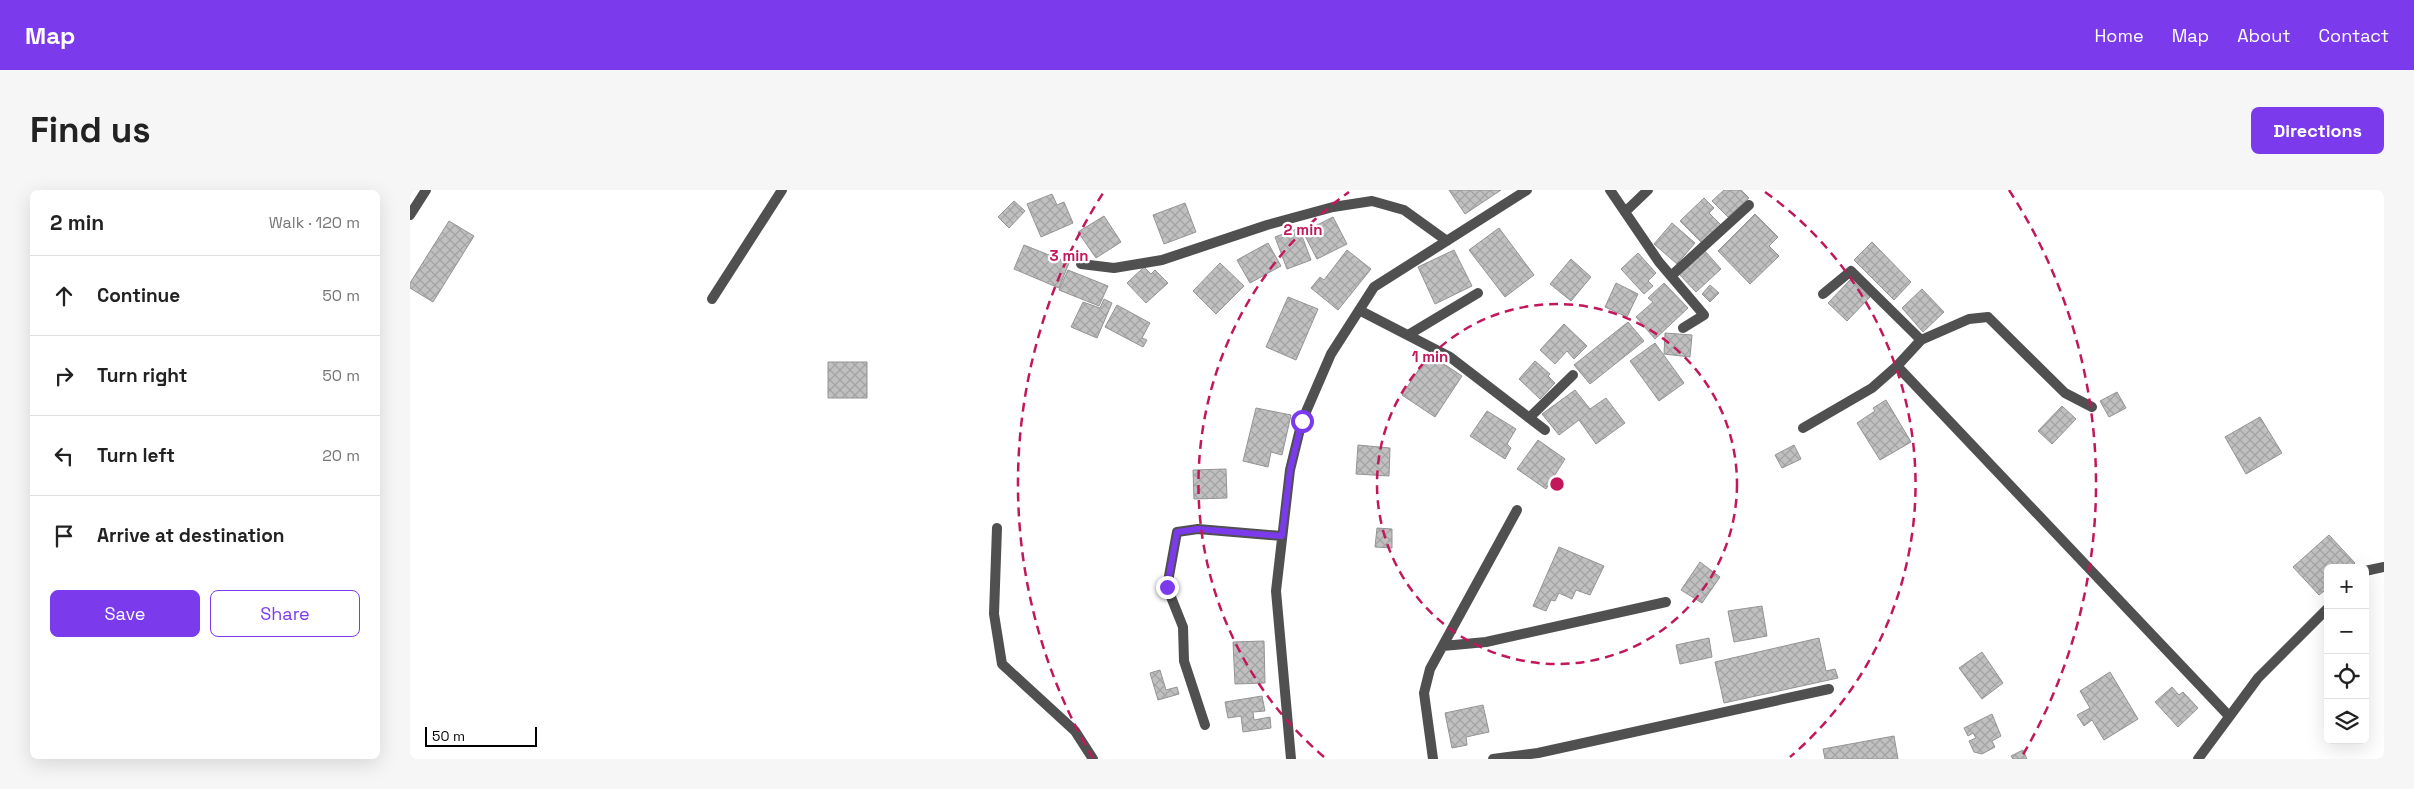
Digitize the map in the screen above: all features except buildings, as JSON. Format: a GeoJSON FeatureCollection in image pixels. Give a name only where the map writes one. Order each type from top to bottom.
{"type":"FeatureCollection","features":[{"type":"Feature","properties":{"kind":"street"},"geometry":{"type":"LineString","coordinates":[[410,214],[426,190]]}},
{"type":"Feature","properties":{"kind":"street"},"geometry":{"type":"LineString","coordinates":[[712,299],[782,190]]}},
{"type":"Feature","properties":{"kind":"street"},"geometry":{"type":"LineString","coordinates":[[1291,759],[1285,714],[1276,591],[1290,470],[1302,421],[1331,354],[1374,287],[1527,190]]}},
{"type":"Feature","properties":{"kind":"street"},"geometry":{"type":"LineString","coordinates":[[1610,190],[1671,276],[1704,315],[1683,328]]}},
{"type":"Feature","properties":{"kind":"street"},"geometry":{"type":"LineString","coordinates":[[1625,212],[1648,190]]}},
{"type":"Feature","properties":{"kind":"street"},"geometry":{"type":"LineString","coordinates":[[1081,264],[1114,268],[1162,260],[1267,225],[1333,207],[1372,201],[1404,210],[1447,241]]}},
{"type":"Feature","properties":{"kind":"street"},"geometry":{"type":"LineString","coordinates":[[1671,276],[1749,206]]}},
{"type":"Feature","properties":{"kind":"street"},"geometry":{"type":"LineString","coordinates":[[1823,294],[1851,271],[1921,340]]}},
{"type":"Feature","properties":{"kind":"street"},"geometry":{"type":"LineString","coordinates":[[1408,335],[1478,293]]}},
{"type":"Feature","properties":{"kind":"street"},"geometry":{"type":"LineString","coordinates":[[1360,310],[1450,357],[1545,430]]}},
{"type":"Feature","properties":{"kind":"street"},"geometry":{"type":"LineString","coordinates":[[1803,428],[1872,388],[1898,366],[1921,340],[1969,319],[1988,317],[2065,393],[2092,407]]}},
{"type":"Feature","properties":{"kind":"street"},"geometry":{"type":"LineString","coordinates":[[1898,366],[2229,716]]}},
{"type":"Feature","properties":{"kind":"street"},"geometry":{"type":"LineString","coordinates":[[1530,418],[1573,375]]}},
{"type":"Feature","properties":{"kind":"street"},"geometry":{"type":"LineString","coordinates":[[1433,759],[1424,693],[1430,669],[1517,510]]}},
{"type":"Feature","properties":{"kind":"street"},"geometry":{"type":"LineString","coordinates":[[997,528],[994,614],[1002,664],[1075,731],[1093,759]]}},
{"type":"Feature","properties":{"kind":"street"},"geometry":{"type":"LineString","coordinates":[[1205,726],[1184,661],[1183,627],[1167,587],[1177,532],[1198,529],[1282,536]]}},
{"type":"Feature","properties":{"kind":"street"},"geometry":{"type":"LineString","coordinates":[[2369,570],[2384,567]]}},
{"type":"Feature","properties":{"kind":"street"},"geometry":{"type":"LineString","coordinates":[[1443,646],[1486,642],[1666,602]]}},
{"type":"Feature","properties":{"kind":"street"},"geometry":{"type":"LineString","coordinates":[[2198,759],[2258,678],[2327,609]]}},
{"type":"Feature","properties":{"kind":"street"},"geometry":{"type":"LineString","coordinates":[[1494,759],[1538,753],[1829,689]]}},
{"type":"Feature","properties":{"kind":"route"},"geometry":{"type":"LineString","coordinates":[[1167,587],[1177,532],[1198,529],[1282,536],[1290,470],[1302,421]]}}]}
